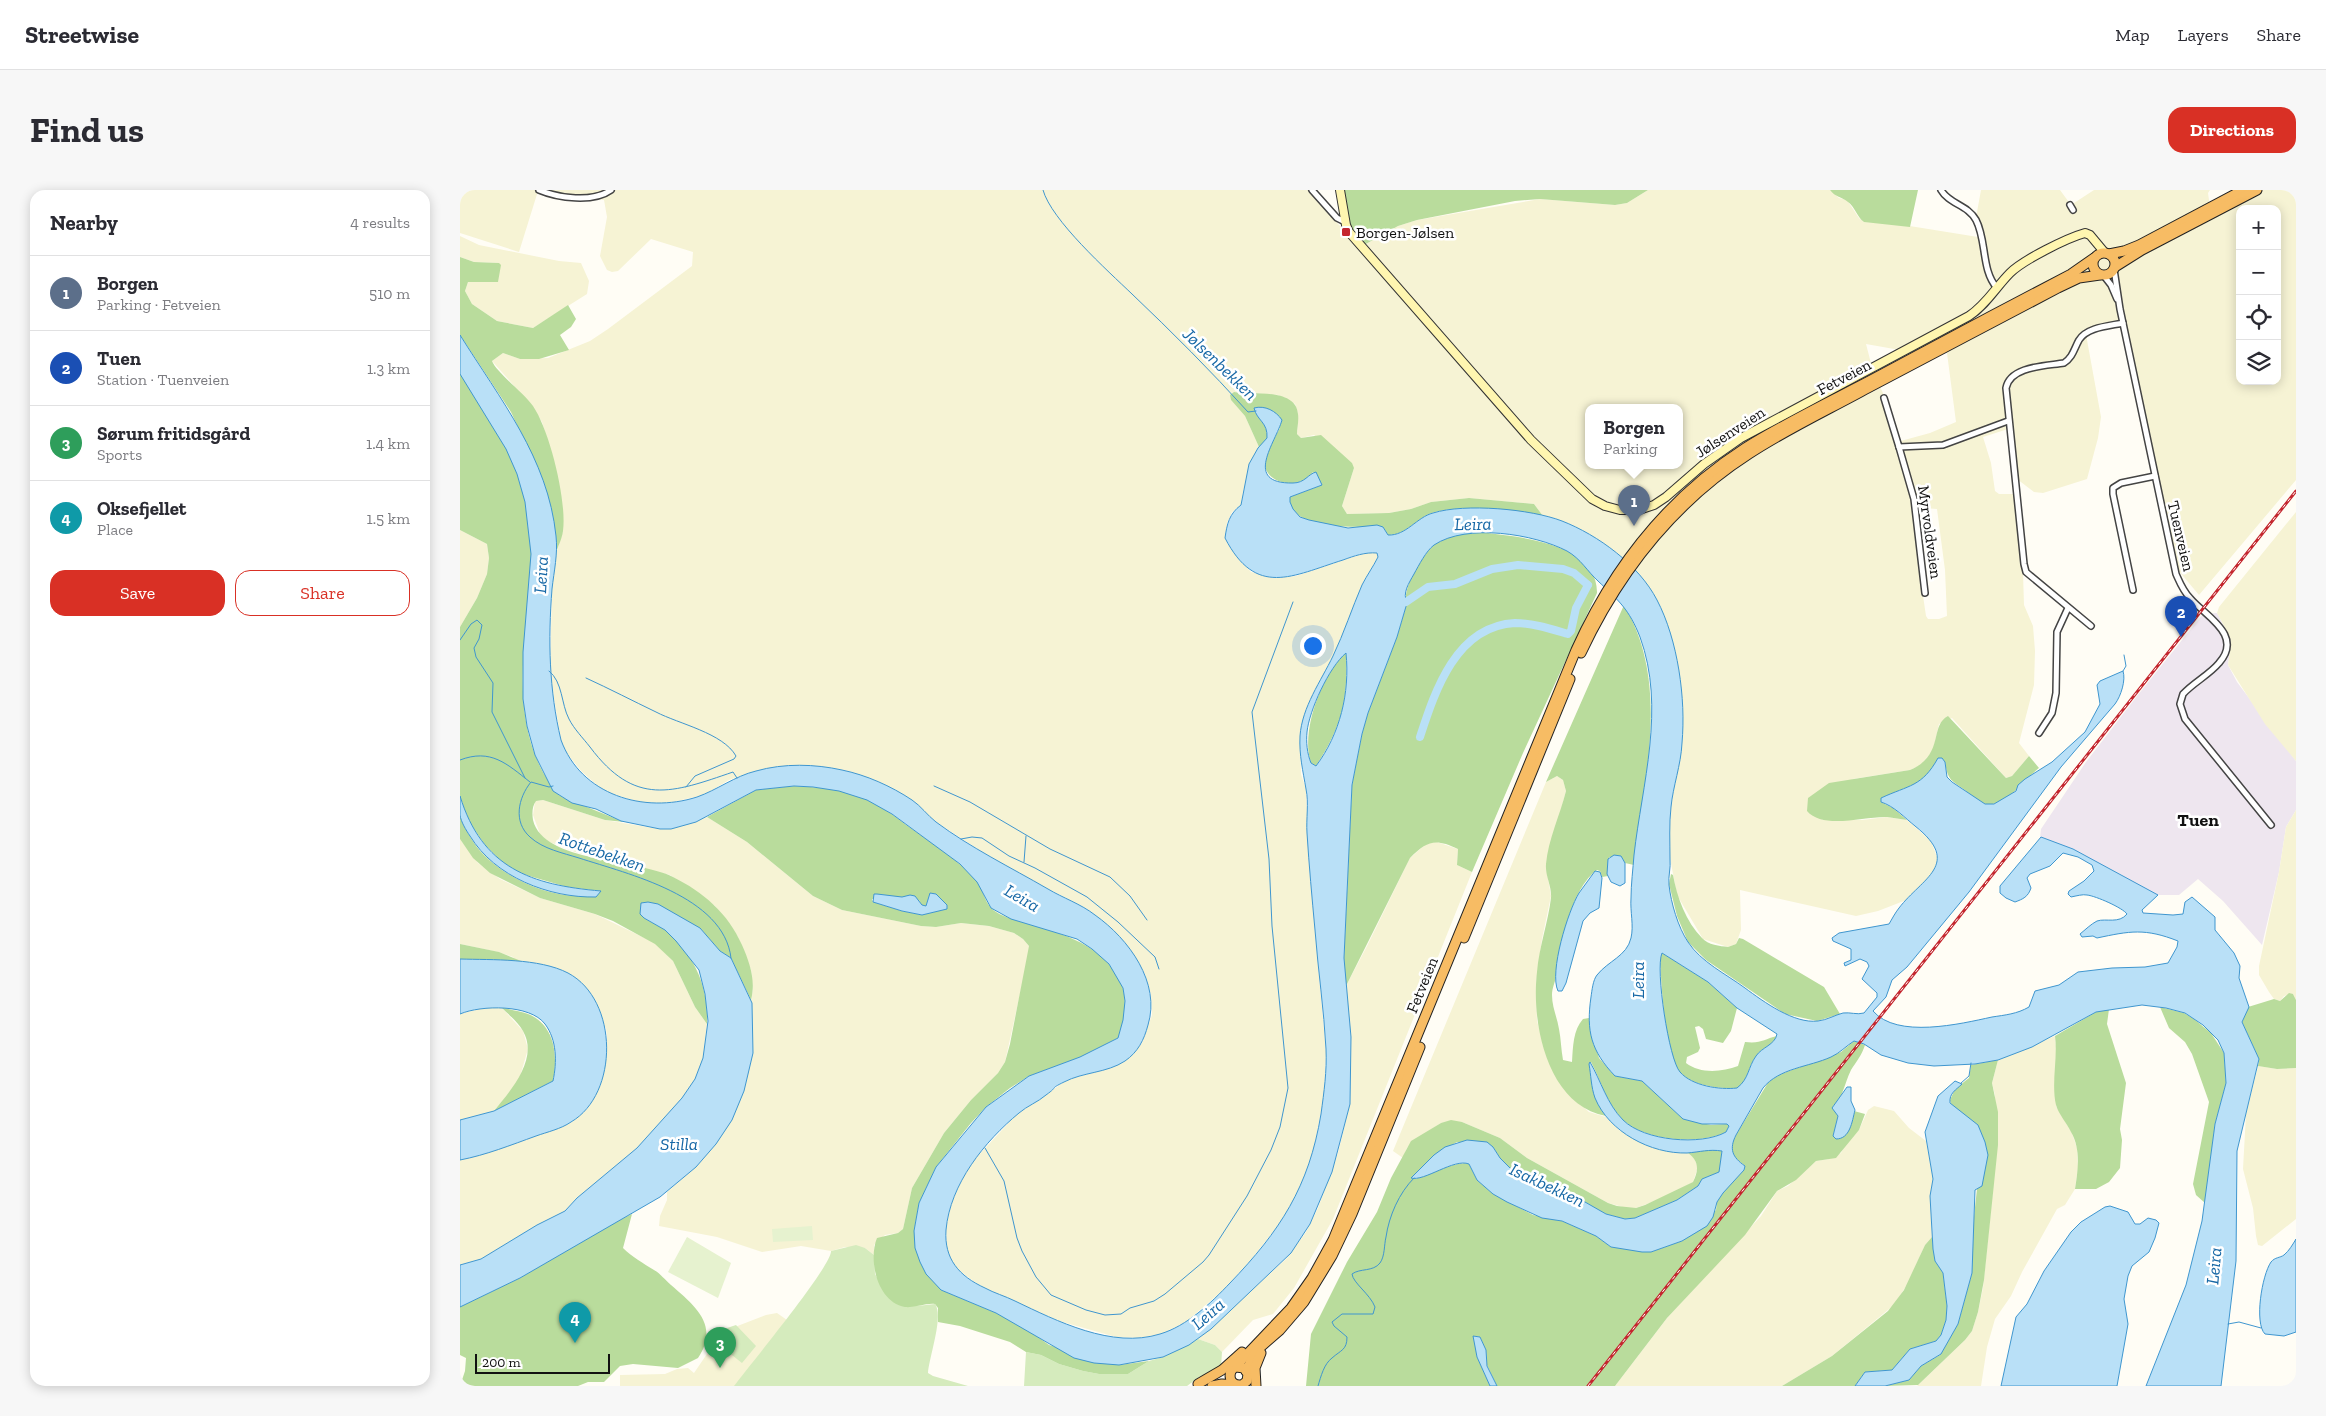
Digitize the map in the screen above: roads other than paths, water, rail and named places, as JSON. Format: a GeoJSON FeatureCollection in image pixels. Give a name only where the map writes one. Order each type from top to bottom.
{"type":"FeatureCollection","features":[{"type":"Feature","properties":{"kind":"highway"},"geometry":{"type":"LineString","coordinates":[[2243,190],[2139,245],[2095,258],[2093,268],[2102,275],[2110,274],[2115,268],[2142,250],[2257,190]]}},
{"type":"Feature","properties":{"kind":"highway"},"geometry":{"type":"LineString","coordinates":[[2107,254],[2114,259],[2115,268]]}},
{"type":"Feature","properties":{"kind":"highway","name":"Fetveien"},"geometry":{"type":"LineString","coordinates":[[1248,1379],[1256,1351],[1304,1302],[1325,1268],[1345,1229],[1574,669],[1606,597],[1634,556],[1683,497],[1709,474],[1746,448],[2076,271],[2095,258]]}},
{"type":"Feature","properties":{"kind":"highway","name":"Fetveien"},"geometry":{"type":"LineString","coordinates":[[1634,556],[1697,493],[1723,471],[1764,444],[2058,288],[2079,278],[2102,275]]}},
{"type":"Feature","properties":{"kind":"highway"},"geometry":{"type":"LineString","coordinates":[[1195,1385],[1222,1370],[1250,1346],[1269,1337]]}},
{"type":"Feature","properties":{"kind":"highway"},"geometry":{"type":"LineString","coordinates":[[1256,1386],[1256,1363],[1269,1337]]}},
{"type":"Feature","properties":{"kind":"highway","name":"Fetveien"},"geometry":{"type":"LineString","coordinates":[[1195,1385],[1233,1370],[1269,1337]]}},
{"type":"Feature","properties":{"kind":"highway"},"geometry":{"type":"LineString","coordinates":[[1242,1368],[1248,1379],[1238,1386],[1230,1380],[1233,1370],[1242,1368]]}},
{"type":"Feature","properties":{"kind":"highway"},"geometry":{"type":"LineString","coordinates":[[1212,1386],[1228,1383],[1238,1386]]}},
{"type":"Feature","properties":{"kind":"main road"},"geometry":{"type":"LineString","coordinates":[[1340,190],[1345,224]]}},
{"type":"Feature","properties":{"kind":"main road","name":"Jølsenveien"},"geometry":{"type":"LineString","coordinates":[[1345,224],[1349,232],[1531,440],[1592,499],[1605,506],[1622,510],[1643,509],[1659,502],[1704,464],[1741,438],[1969,316],[1981,307],[2013,270],[2028,260],[2081,234],[2087,233],[2092,238]]}},
{"type":"Feature","properties":{"kind":"main road"},"geometry":{"type":"LineString","coordinates":[[2092,238],[2107,254]]}},
{"type":"Feature","properties":{"kind":"main road"},"geometry":{"type":"LineString","coordinates":[[2092,238],[2095,258]]}},
{"type":"Feature","properties":{"kind":"street"},"geometry":{"type":"LineString","coordinates":[[539,190],[567,196],[589,197],[605,194],[611,190]]}},
{"type":"Feature","properties":{"kind":"street","name":"Jølsenveien"},"geometry":{"type":"LineString","coordinates":[[1312,190],[1337,218],[1345,224]]}},
{"type":"Feature","properties":{"kind":"street"},"geometry":{"type":"LineString","coordinates":[[1941,190],[1948,199],[1968,210],[1976,219],[1989,276],[1997,288]]}},
{"type":"Feature","properties":{"kind":"street","name":"Tuenveien"},"geometry":{"type":"LineString","coordinates":[[2115,268],[2120,309],[2173,564],[2180,585],[2190,599],[2220,626],[2226,636],[2223,657],[2219,663],[2184,694],[2181,710],[2191,727],[2271,825]]}},
{"type":"Feature","properties":{"kind":"street","name":"Tuenveien"},"geometry":{"type":"LineString","coordinates":[[2102,275],[2111,285],[2120,309]]}},
{"type":"Feature","properties":{"kind":"street"},"geometry":{"type":"LineString","coordinates":[[2091,626],[2026,572],[2006,392],[2011,376],[2023,371],[2064,363],[2070,359],[2083,335],[2091,330],[2123,323]]}},
{"type":"Feature","properties":{"kind":"street","name":"Myrvoldveien"},"geometry":{"type":"LineString","coordinates":[[1884,398],[1914,499],[1925,593]]}},
{"type":"Feature","properties":{"kind":"street"},"geometry":{"type":"LineString","coordinates":[[1899,447],[1944,445],[2008,422]]}},
{"type":"Feature","properties":{"kind":"street"},"geometry":{"type":"LineString","coordinates":[[2133,590],[2112,494],[2113,488],[2121,483],[2155,476]]}},
{"type":"Feature","properties":{"kind":"street"},"geometry":{"type":"LineString","coordinates":[[2039,733],[2052,713],[2056,693],[2057,632],[2068,608]]}},
{"type":"Feature","properties":{"kind":"water","name":"Leira"},"geometry":{"type":"Polygon","coordinates":[[[460,335],[520,430],[533,455],[543,481],[551,508],[556,536],[550,627],[550,665],[554,702],[561,740],[570,759],[583,774],[599,787],[617,796],[636,801],[656,803],[677,802],[697,797],[748,773],[767,768],[799,765],[821,766],[860,775],[904,795],[915,802],[936,822],[963,840],[1090,911],[1108,925],[1130,949],[1146,978],[1150,993],[1151,1009],[1148,1025],[1140,1045],[1134,1054],[1118,1065],[1079,1076],[1056,1086],[1006,1124],[982,1150],[962,1180],[954,1196],[946,1230],[946,1240],[951,1258],[968,1278],[988,1290],[1049,1317],[1085,1331],[1104,1335],[1142,1338],[1160,1334],[1189,1320],[1223,1291],[1264,1245],[1290,1206],[1309,1164],[1321,1114],[1326,1073],[1326,1049],[1309,857],[1307,794],[1300,736],[1308,705],[1337,647],[1362,585],[1378,557],[1377,553],[1364,554],[1307,572],[1276,578],[1263,576],[1249,569],[1237,557],[1225,538],[1228,524],[1231,516],[1241,505],[1249,464],[1258,448],[1267,438],[1266,428],[1257,416],[1254,408],[1262,407],[1270,410],[1282,420],[1266,460],[1266,469],[1269,477],[1278,481],[1297,483],[1316,472],[1322,485],[1290,497],[1293,509],[1300,517],[1348,528],[1377,525],[1383,527],[1388,535],[1394,535],[1406,530],[1427,515],[1446,510],[1480,508],[1533,513],[1562,521],[1590,534],[1629,563],[1640,575],[1657,600],[1670,633],[1679,670],[1683,708],[1682,743],[1670,813],[1669,882],[1675,915],[1684,936],[1700,956],[1789,1016],[1809,1021],[1818,1021],[1843,1013],[1864,1013],[1877,997],[1877,993],[1862,979],[1869,966],[1867,962],[1860,959],[1845,966],[1844,963],[1851,960],[1851,949],[1833,941],[1832,938],[1839,933],[1889,924],[1908,897],[1934,870],[1937,861],[1936,851],[1929,839],[1899,812],[1881,802],[1881,798],[1914,784],[1926,775],[1938,758],[1942,758],[1945,762],[1947,777],[1952,782],[1985,804],[1994,804],[2016,791],[2018,785],[2025,779],[2052,762],[2085,732],[2100,704],[2097,685],[2100,681],[2123,671],[2122,688],[2115,704],[2061,767],[1969,892],[1907,967],[1892,980],[1886,997],[1873,1011],[1884,1020],[1897,1025],[1913,1027],[1947,1026],[2011,1014],[2029,1007],[2035,991],[2059,985],[2078,972],[2145,967],[2168,963],[2177,947],[2178,941],[2166,937],[2147,932],[2128,932],[2097,938],[2093,936],[2082,937],[2080,934],[2097,921],[2116,920],[2127,914],[2115,906],[2096,898],[2085,895],[2071,897],[2068,894],[2069,891],[2084,881],[2094,871],[2092,865],[2078,857],[2063,853],[2050,866],[2030,874],[2027,878],[2031,888],[2030,891],[2027,896],[2020,900],[2015,902],[2000,893],[2000,886],[2041,837],[2073,849],[2158,895],[2142,910],[2143,913],[2183,914],[2185,902],[2192,897],[2215,917],[2215,930],[2234,953],[2240,966],[2239,978],[2249,1007],[2242,1022],[2259,1059],[2237,1151],[2236,1261],[2221,1386],[2146,1386],[2186,1285],[2202,1221],[2215,1124],[2226,1083],[2224,1053],[2218,1040],[2203,1025],[2185,1013],[2166,1008],[2142,1005],[2096,1012],[2032,1047],[1998,1060],[1975,1064],[1934,1066],[1908,1063],[1881,1055],[1864,1044],[1854,1041],[1831,1057],[1777,1076],[1763,1088],[1736,1135],[1732,1149],[1737,1159],[1745,1166],[1744,1170],[1717,1202],[1713,1217],[1707,1226],[1682,1241],[1651,1252],[1611,1247],[1596,1236],[1562,1221],[1542,1218],[1507,1202],[1493,1194],[1477,1180],[1469,1164],[1455,1164],[1423,1177],[1411,1178],[1445,1147],[1467,1140],[1487,1142],[1510,1168],[1578,1198],[1606,1214],[1625,1219],[1635,1218],[1677,1200],[1698,1186],[1702,1179],[1719,1172],[1722,1151],[1709,1150],[1687,1153],[1659,1150],[1633,1139],[1621,1131],[1601,1110],[1595,1098],[1591,1081],[1590,1062],[1608,1100],[1617,1114],[1632,1127],[1644,1133],[1673,1139],[1702,1139],[1726,1132],[1729,1126],[1727,1124],[1702,1124],[1683,1119],[1642,1081],[1615,1076],[1600,1058],[1592,1040],[1589,1020],[1594,982],[1601,970],[1626,949],[1632,933],[1631,893],[1634,855],[1650,746],[1652,718],[1648,664],[1636,627],[1627,612],[1618,600],[1576,558],[1567,551],[1553,545],[1500,533],[1464,534],[1448,538],[1434,545],[1425,554],[1407,588],[1405,596],[1407,603],[1397,637],[1368,713],[1352,785],[1344,958],[1351,1037],[1350,1104],[1332,1172],[1310,1224],[1291,1253],[1211,1329],[1189,1345],[1163,1357],[1119,1365],[1094,1363],[1074,1358],[996,1313],[941,1290],[926,1274],[920,1262],[915,1248],[914,1231],[919,1203],[936,1167],[986,1107],[1029,1076],[1080,1057],[1118,1038],[1123,1020],[1125,1001],[1123,988],[1109,964],[1077,939],[1011,919],[991,908],[977,882],[960,864],[892,814],[867,800],[839,791],[813,787],[794,786],[756,790],[696,822],[671,829],[660,829],[621,821],[596,809],[572,803],[553,791],[535,755],[527,726],[523,699],[523,652],[531,554],[525,502],[517,474],[506,449],[460,374],[460,335]],[[1346,653],[1333,668],[1321,690],[1309,723],[1307,736],[1308,751],[1311,763],[1316,766],[1331,740],[1342,712],[1345,698],[1346,653]],[[1662,953],[1660,977],[1664,1014],[1672,1051],[1680,1072],[1685,1077],[1699,1084],[1737,1088],[1744,1081],[1753,1060],[1774,1041],[1777,1034],[1737,1008],[1708,982],[1662,953]]]}},
{"type":"Feature","properties":{"kind":"water"},"geometry":{"type":"Polygon","coordinates":[[[460,796],[470,821],[481,840],[496,856],[512,868],[553,884],[601,891],[596,897],[560,894],[542,889],[508,874],[481,850],[467,831],[460,815],[460,796]]]}},
{"type":"Feature","properties":{"kind":"water"},"geometry":{"type":"Polygon","coordinates":[[[1614,855],[1621,856],[1625,863],[1625,883],[1620,886],[1611,882],[1607,874],[1608,859],[1614,855]]]}},
{"type":"Feature","properties":{"kind":"water"},"geometry":{"type":"Polygon","coordinates":[[[1595,871],[1600,872],[1602,878],[1599,908],[1590,913],[1583,921],[1566,983],[1562,991],[1558,991],[1556,970],[1565,927],[1579,893],[1595,871]]]}},
{"type":"Feature","properties":{"kind":"water"},"geometry":{"type":"Polygon","coordinates":[[[930,893],[936,894],[947,905],[947,909],[922,915],[873,902],[874,894],[902,897],[910,895],[915,896],[922,905],[926,906],[930,893]]]}},
{"type":"Feature","properties":{"kind":"water","name":"Stilla"},"geometry":{"type":"Polygon","coordinates":[[[641,903],[658,904],[700,928],[720,951],[731,958],[752,1003],[753,1053],[744,1091],[732,1120],[716,1144],[696,1167],[660,1197],[520,1278],[460,1307],[460,1265],[481,1259],[537,1225],[565,1211],[577,1198],[637,1148],[682,1098],[695,1079],[703,1058],[708,1021],[705,994],[699,970],[665,930],[640,914],[641,903]]]}},
{"type":"Feature","properties":{"kind":"water"},"geometry":{"type":"Polygon","coordinates":[[[460,959],[530,962],[568,973],[585,986],[597,1004],[604,1025],[607,1047],[605,1070],[598,1091],[587,1109],[571,1122],[498,1150],[460,1160],[460,1120],[494,1111],[553,1081],[555,1051],[552,1037],[545,1024],[538,1017],[528,1013],[505,1008],[492,1008],[460,1014],[460,959]]]}},
{"type":"Feature","properties":{"kind":"water"},"geometry":{"type":"Polygon","coordinates":[[[1955,1081],[1962,1084],[1952,1094],[1950,1103],[1978,1125],[1988,1155],[1982,1186],[1975,1190],[1972,1273],[1958,1324],[1941,1354],[1921,1366],[1909,1380],[1885,1386],[1855,1386],[1865,1372],[1892,1370],[1910,1349],[1936,1341],[1941,1335],[1946,1320],[1947,1306],[1943,1273],[1935,1261],[1933,1249],[1930,1196],[1933,1179],[1925,1132],[1938,1096],[1955,1081]]]}},
{"type":"Feature","properties":{"kind":"water"},"geometry":{"type":"Polygon","coordinates":[[[1847,1087],[1851,1087],[1851,1101],[1855,1110],[1847,1133],[1841,1138],[1836,1139],[1833,1136],[1838,1116],[1832,1108],[1847,1087]]]}},
{"type":"Feature","properties":{"kind":"water"},"geometry":{"type":"Polygon","coordinates":[[[2110,1206],[2128,1212],[2135,1224],[2140,1224],[2148,1218],[2159,1223],[2149,1252],[2132,1266],[2128,1276],[2124,1299],[2128,1324],[2117,1386],[2001,1386],[2016,1317],[2027,1304],[2044,1271],[2071,1232],[2081,1222],[2105,1207],[2110,1206]]]}},
{"type":"Feature","properties":{"kind":"water"},"geometry":{"type":"Polygon","coordinates":[[[2296,1239],[2296,1332],[2284,1336],[2265,1334],[2260,1320],[2260,1299],[2265,1277],[2271,1262],[2286,1253],[2296,1239]]]}},
{"type":"Feature","properties":{"kind":"water"},"geometry":{"type":"Polygon","coordinates":[[[1473,1336],[1480,1337],[1486,1350],[1487,1366],[1497,1386],[1490,1386],[1477,1357],[1473,1336]]]}},
{"type":"Feature","properties":{"kind":"waterway","name":"Jølsenbekken"},"geometry":{"type":"LineString","coordinates":[[1043,190],[1057,216],[1095,259],[1162,323],[1248,412],[1256,411]]}},
{"type":"Feature","properties":{"kind":"waterway"},"geometry":{"type":"LineString","coordinates":[[1406,602],[1428,587],[1455,584],[1492,569],[1518,565],[1563,569],[1574,573],[1588,585]]}},
{"type":"Feature","properties":{"kind":"waterway"},"geometry":{"type":"LineString","coordinates":[[1420,737],[1441,682],[1463,648],[1477,636],[1495,627],[1515,623],[1535,625],[1568,634],[1571,631],[1576,608],[1588,585]]}},
{"type":"Feature","properties":{"kind":"waterway"},"geometry":{"type":"LineString","coordinates":[[985,1148],[1004,1181],[1017,1238],[1036,1277],[1051,1295],[1086,1310],[1105,1315],[1121,1314],[1130,1308],[1154,1301],[1165,1294],[1209,1255],[1247,1196],[1271,1150],[1280,1127],[1288,1088],[1272,926],[1269,859],[1252,712],[1293,602]]}},
{"type":"Feature","properties":{"kind":"waterway"},"geometry":{"type":"LineString","coordinates":[[460,640],[471,624],[477,620],[482,625],[479,639],[474,648],[476,657],[493,683],[492,712],[525,778]]}},
{"type":"Feature","properties":{"kind":"waterway"},"geometry":{"type":"LineString","coordinates":[[2123,671],[2126,666],[2124,655]]}},
{"type":"Feature","properties":{"kind":"waterway"},"geometry":{"type":"LineString","coordinates":[[549,671],[557,681],[566,713],[573,726],[607,766],[623,779],[639,787],[656,790],[691,785],[733,772],[737,778]]}},
{"type":"Feature","properties":{"kind":"waterway"},"geometry":{"type":"LineString","coordinates":[[586,678],[711,735],[730,748],[736,756],[734,759],[695,776],[686,787]]}},
{"type":"Feature","properties":{"kind":"waterway"},"geometry":{"type":"LineString","coordinates":[[460,760],[471,757],[490,757],[506,764],[530,782]]}},
{"type":"Feature","properties":{"kind":"waterway","name":"Rottebekken"},"geometry":{"type":"LineString","coordinates":[[553,786],[549,787],[531,782],[523,795],[520,802],[519,817],[521,824],[530,837],[541,845],[553,850],[647,880],[693,903],[711,918],[724,937],[731,958]]}},
{"type":"Feature","properties":{"kind":"waterway"},"geometry":{"type":"LineString","coordinates":[[934,786],[970,802],[1050,849],[1110,877],[1130,896],[1147,920]]}},
{"type":"Feature","properties":{"kind":"waterway"},"geometry":{"type":"LineString","coordinates":[[1024,862],[1026,836]]}},
{"type":"Feature","properties":{"kind":"waterway"},"geometry":{"type":"LineString","coordinates":[[961,839],[982,838],[1009,856],[1087,897],[1118,922],[1155,957],[1159,969]]}},
{"type":"Feature","properties":{"kind":"waterway"},"geometry":{"type":"LineString","coordinates":[[1961,1083],[1969,1076],[1971,1063]]}},
{"type":"Feature","properties":{"kind":"waterway","name":"Isakbekken"},"geometry":{"type":"LineString","coordinates":[[1318,1386],[1323,1370],[1332,1358],[1343,1349],[1347,1341],[1347,1337],[1332,1322],[1342,1314],[1373,1314],[1375,1307],[1373,1302],[1355,1281],[1352,1274],[1374,1268],[1380,1263],[1383,1257],[1387,1229],[1392,1213],[1399,1198],[1414,1178]]}},
{"type":"Feature","properties":{"kind":"waterway"},"geometry":{"type":"LineString","coordinates":[[2228,1324],[2239,1322],[2261,1328]]}},
{"type":"Feature","properties":{"kind":"railway"},"geometry":{"type":"LineString","coordinates":[[1588,1386],[2296,491]]}},
{"type":"Feature","properties":{"kind":"place","name":"Borgen-Jølsen"},"geometry":{"type":"Point","coordinates":[1346,232]}},
{"type":"Feature","properties":{"kind":"place","name":"Borgen"},"geometry":{"type":"Point","coordinates":[1634,526]}},
{"type":"Feature","properties":{"kind":"place","name":"Tuen"},"geometry":{"type":"Point","coordinates":[2181,637]}},
{"type":"Feature","properties":{"kind":"place","name":"Oksefjellet"},"geometry":{"type":"Point","coordinates":[575,1343]}},
{"type":"Feature","properties":{"kind":"place","name":"Sørum fritidsgård"},"geometry":{"type":"Point","coordinates":[720,1368]}},
{"type":"Feature","properties":{"kind":"district","name":"Tuen"},"geometry":{"type":"Point","coordinates":[2198,820]}}]}
